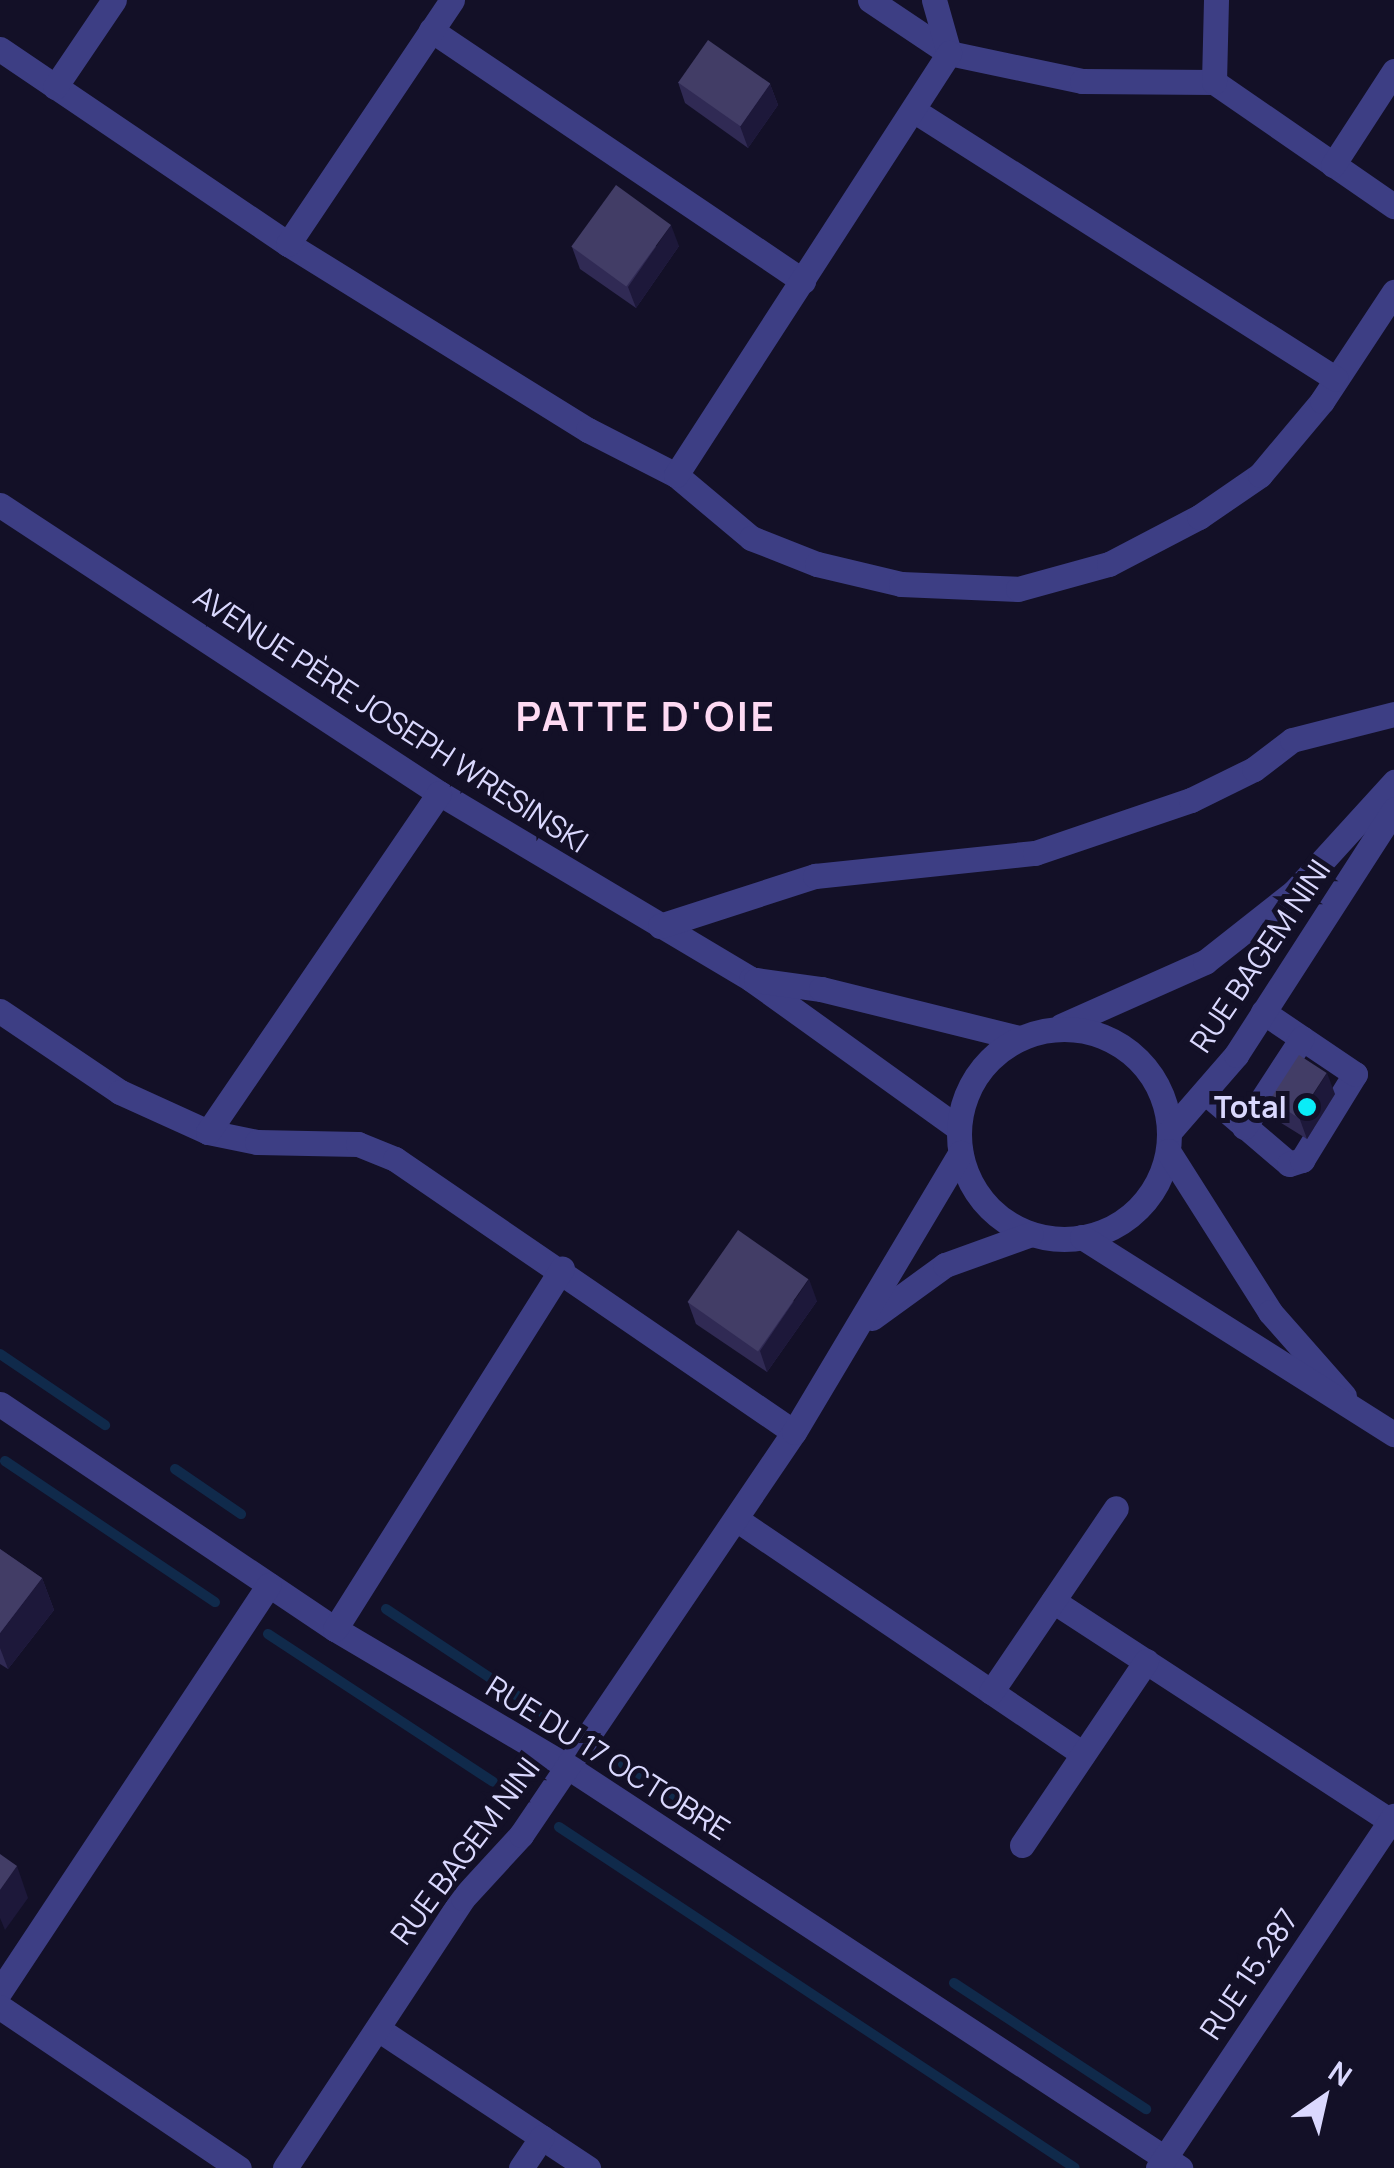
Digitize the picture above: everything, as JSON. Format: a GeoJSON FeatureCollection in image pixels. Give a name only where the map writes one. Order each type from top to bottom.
{"type":"FeatureCollection","features":[{"type":"Feature","properties":{"kind":"street"},"geometry":{"type":"LineString","coordinates":[[288,244],[452,0]]}},
{"type":"Feature","properties":{"kind":"street"},"geometry":{"type":"LineString","coordinates":[[870,0],[950,53],[1082,81],[1214,82],[1394,206]]}},
{"type":"Feature","properties":{"kind":"street"},"geometry":{"type":"LineString","coordinates":[[676,475],[950,53],[934,0]]}},
{"type":"Feature","properties":{"kind":"street"},"geometry":{"type":"LineString","coordinates":[[1214,82],[1216,0]]}},
{"type":"Feature","properties":{"kind":"street"},"geometry":{"type":"LineString","coordinates":[[55,87],[109,2]]}},
{"type":"Feature","properties":{"kind":"street"},"geometry":{"type":"LineString","coordinates":[[431,30],[803,280]]}},
{"type":"Feature","properties":{"kind":"street"},"geometry":{"type":"LineString","coordinates":[[0,49],[288,244],[588,430],[676,475],[751,538],[816,564],[901,584],[1018,589],[1109,564],[1199,516],[1260,475],[1336,379],[1394,292]]}},
{"type":"Feature","properties":{"kind":"street"},"geometry":{"type":"LineString","coordinates":[[1332,165],[1394,71]]}},
{"type":"Feature","properties":{"kind":"street"},"geometry":{"type":"LineString","coordinates":[[913,110],[1336,379]]}},
{"type":"Feature","properties":{"kind":"street","name":"AVENUE PÈRE JOSEPH WRESINSKI"},"geometry":{"type":"LineString","coordinates":[[0,505],[439,794],[751,979],[959,1141]]}},
{"type":"Feature","properties":{"kind":"street"},"geometry":{"type":"LineString","coordinates":[[660,926],[815,876],[1034,854],[1191,800],[1254,769],[1292,740],[1394,714]]}},
{"type":"Feature","properties":{"kind":"street","name":"RUE BAGEM NINI"},"geometry":{"type":"LineString","coordinates":[[1050,1029],[1116,1006],[1205,962],[1294,892],[1394,782]]}},
{"type":"Feature","properties":{"kind":"street"},"geometry":{"type":"LineString","coordinates":[[208,1132],[439,794]]}},
{"type":"Feature","properties":{"kind":"street","name":"RUE BAGEM NINI"},"geometry":{"type":"LineString","coordinates":[[1169,1141],[1263,1012],[1394,810]]}},
{"type":"Feature","properties":{"kind":"street","name":"AVENUE PÈRE JOSEPH WRESINSKI"},"geometry":{"type":"LineString","coordinates":[[751,979],[821,988],[1020,1038]]}},
{"type":"Feature","properties":{"kind":"street"},"geometry":{"type":"LineString","coordinates":[[0,1011],[120,1092],[208,1132],[258,1142],[358,1144],[396,1158],[794,1432]]}},
{"type":"Feature","properties":{"kind":"street"},"geometry":{"type":"LineString","coordinates":[[1206,1093],[1289,1164],[1302,1160],[1352,1085],[1355,1074],[1263,1012]]}},
{"type":"Feature","properties":{"kind":"street"},"geometry":{"type":"LineString","coordinates":[[1169,1141],[1158,1181],[1139,1208],[1113,1227],[1082,1237],[1031,1234],[984,1203],[959,1141],[978,1076],[1020,1038],[1050,1029],[1094,1034],[1132,1054],[1152,1076],[1169,1141],[1270,1312],[1351,1404]]}},
{"type":"Feature","properties":{"kind":"street"},"geometry":{"type":"LineString","coordinates":[[1244,1127],[1302,1038]]}},
{"type":"Feature","properties":{"kind":"street","name":"RUE BAGEM NINI"},"geometry":{"type":"LineString","coordinates":[[285,2168],[463,1898],[521,1835],[794,1432],[864,1324],[959,1141]]}},
{"type":"Feature","properties":{"kind":"street","name":"RUE BAGEM NINI"},"geometry":{"type":"LineString","coordinates":[[864,1324],[945,1265],[1031,1234]]}},
{"type":"Feature","properties":{"kind":"street"},"geometry":{"type":"LineString","coordinates":[[1082,1237],[1305,1384],[1351,1404],[1394,1434]]}},
{"type":"Feature","properties":{"kind":"street"},"geometry":{"type":"LineString","coordinates":[[336,1629],[562,1269]]}},
{"type":"Feature","properties":{"kind":"street","name":"RUE DU 17 OCTOBRE"},"geometry":{"type":"LineString","coordinates":[[3,1412],[336,1629],[568,1767],[1167,2165]]}},
{"type":"Feature","properties":{"kind":"street"},"geometry":{"type":"LineString","coordinates":[[992,1692],[1116,1508]]}},
{"type":"Feature","properties":{"kind":"street"},"geometry":{"type":"LineString","coordinates":[[736,1520],[1083,1754]]}},
{"type":"Feature","properties":{"kind":"street"},"geometry":{"type":"LineString","coordinates":[[0,1991],[269,1585]]}},
{"type":"Feature","properties":{"kind":"street"},"geometry":{"type":"LineString","coordinates":[[1053,1601],[1393,1820]]}},
{"type":"Feature","properties":{"kind":"street"},"geometry":{"type":"LineString","coordinates":[[1022,1845],[1146,1661]]}},
{"type":"Feature","properties":{"kind":"street","name":"RUE 15.287"},"geometry":{"type":"LineString","coordinates":[[1167,2165],[1393,1820]]}},
{"type":"Feature","properties":{"kind":"street"},"geometry":{"type":"LineString","coordinates":[[0,2007],[239,2168]]}},
{"type":"Feature","properties":{"kind":"street"},"geometry":{"type":"LineString","coordinates":[[378,2029],[588,2168]]}},
{"type":"Feature","properties":{"kind":"street"},"geometry":{"type":"LineString","coordinates":[[521,2168],[542,2137]]}},
{"type":"Feature","properties":{"kind":"building"},"geometry":{"type":"Polygon","coordinates":[[[708,40],[770,84],[740,126],[678,83],[708,40]]]}},
{"type":"Feature","properties":{"kind":"building"},"geometry":{"type":"Polygon","coordinates":[[[616,185],[671,225],[626,286],[571,246],[616,185]]]}},
{"type":"Feature","properties":{"kind":"building"},"geometry":{"type":"Polygon","coordinates":[[[1299,1055],[1327,1073],[1298,1117],[1270,1099],[1299,1055]]]}},
{"type":"Feature","properties":{"kind":"building"},"geometry":{"type":"Polygon","coordinates":[[[738,1230],[808,1279],[758,1351],[688,1302],[738,1230]]]}},
{"type":"Feature","properties":{"kind":"building"},"geometry":{"type":"Polygon","coordinates":[[[0,1549],[42,1578],[0,1633],[0,1549]]]}},
{"type":"Feature","properties":{"kind":"building"},"geometry":{"type":"Polygon","coordinates":[[[0,1854],[17,1866],[0,1890],[0,1854]]]}},
{"type":"Feature","properties":{"kind":"waterway"},"geometry":{"type":"LineString","coordinates":[[0,1354],[105,1425]]}},
{"type":"Feature","properties":{"kind":"waterway"},"geometry":{"type":"LineString","coordinates":[[5,1461],[215,1602]]}},
{"type":"Feature","properties":{"kind":"waterway"},"geometry":{"type":"LineString","coordinates":[[175,1469],[241,1514]]}},
{"type":"Feature","properties":{"kind":"waterway"},"geometry":{"type":"LineString","coordinates":[[386,1609],[546,1715]]}},
{"type":"Feature","properties":{"kind":"waterway"},"geometry":{"type":"LineString","coordinates":[[268,1634],[493,1782]]}},
{"type":"Feature","properties":{"kind":"waterway"},"geometry":{"type":"LineString","coordinates":[[623,1764],[689,1804]]}},
{"type":"Feature","properties":{"kind":"waterway"},"geometry":{"type":"LineString","coordinates":[[559,1827],[1075,2168]]}},
{"type":"Feature","properties":{"kind":"waterway"},"geometry":{"type":"LineString","coordinates":[[954,1983],[1146,2109]]}},
{"type":"Feature","properties":{"kind":"place","name":"Total"},"geometry":{"type":"Point","coordinates":[1307,1107]}},
{"type":"Feature","properties":{"kind":"district","name":"PATTE D'OIE"},"geometry":{"type":"Point","coordinates":[646,716]}}]}
